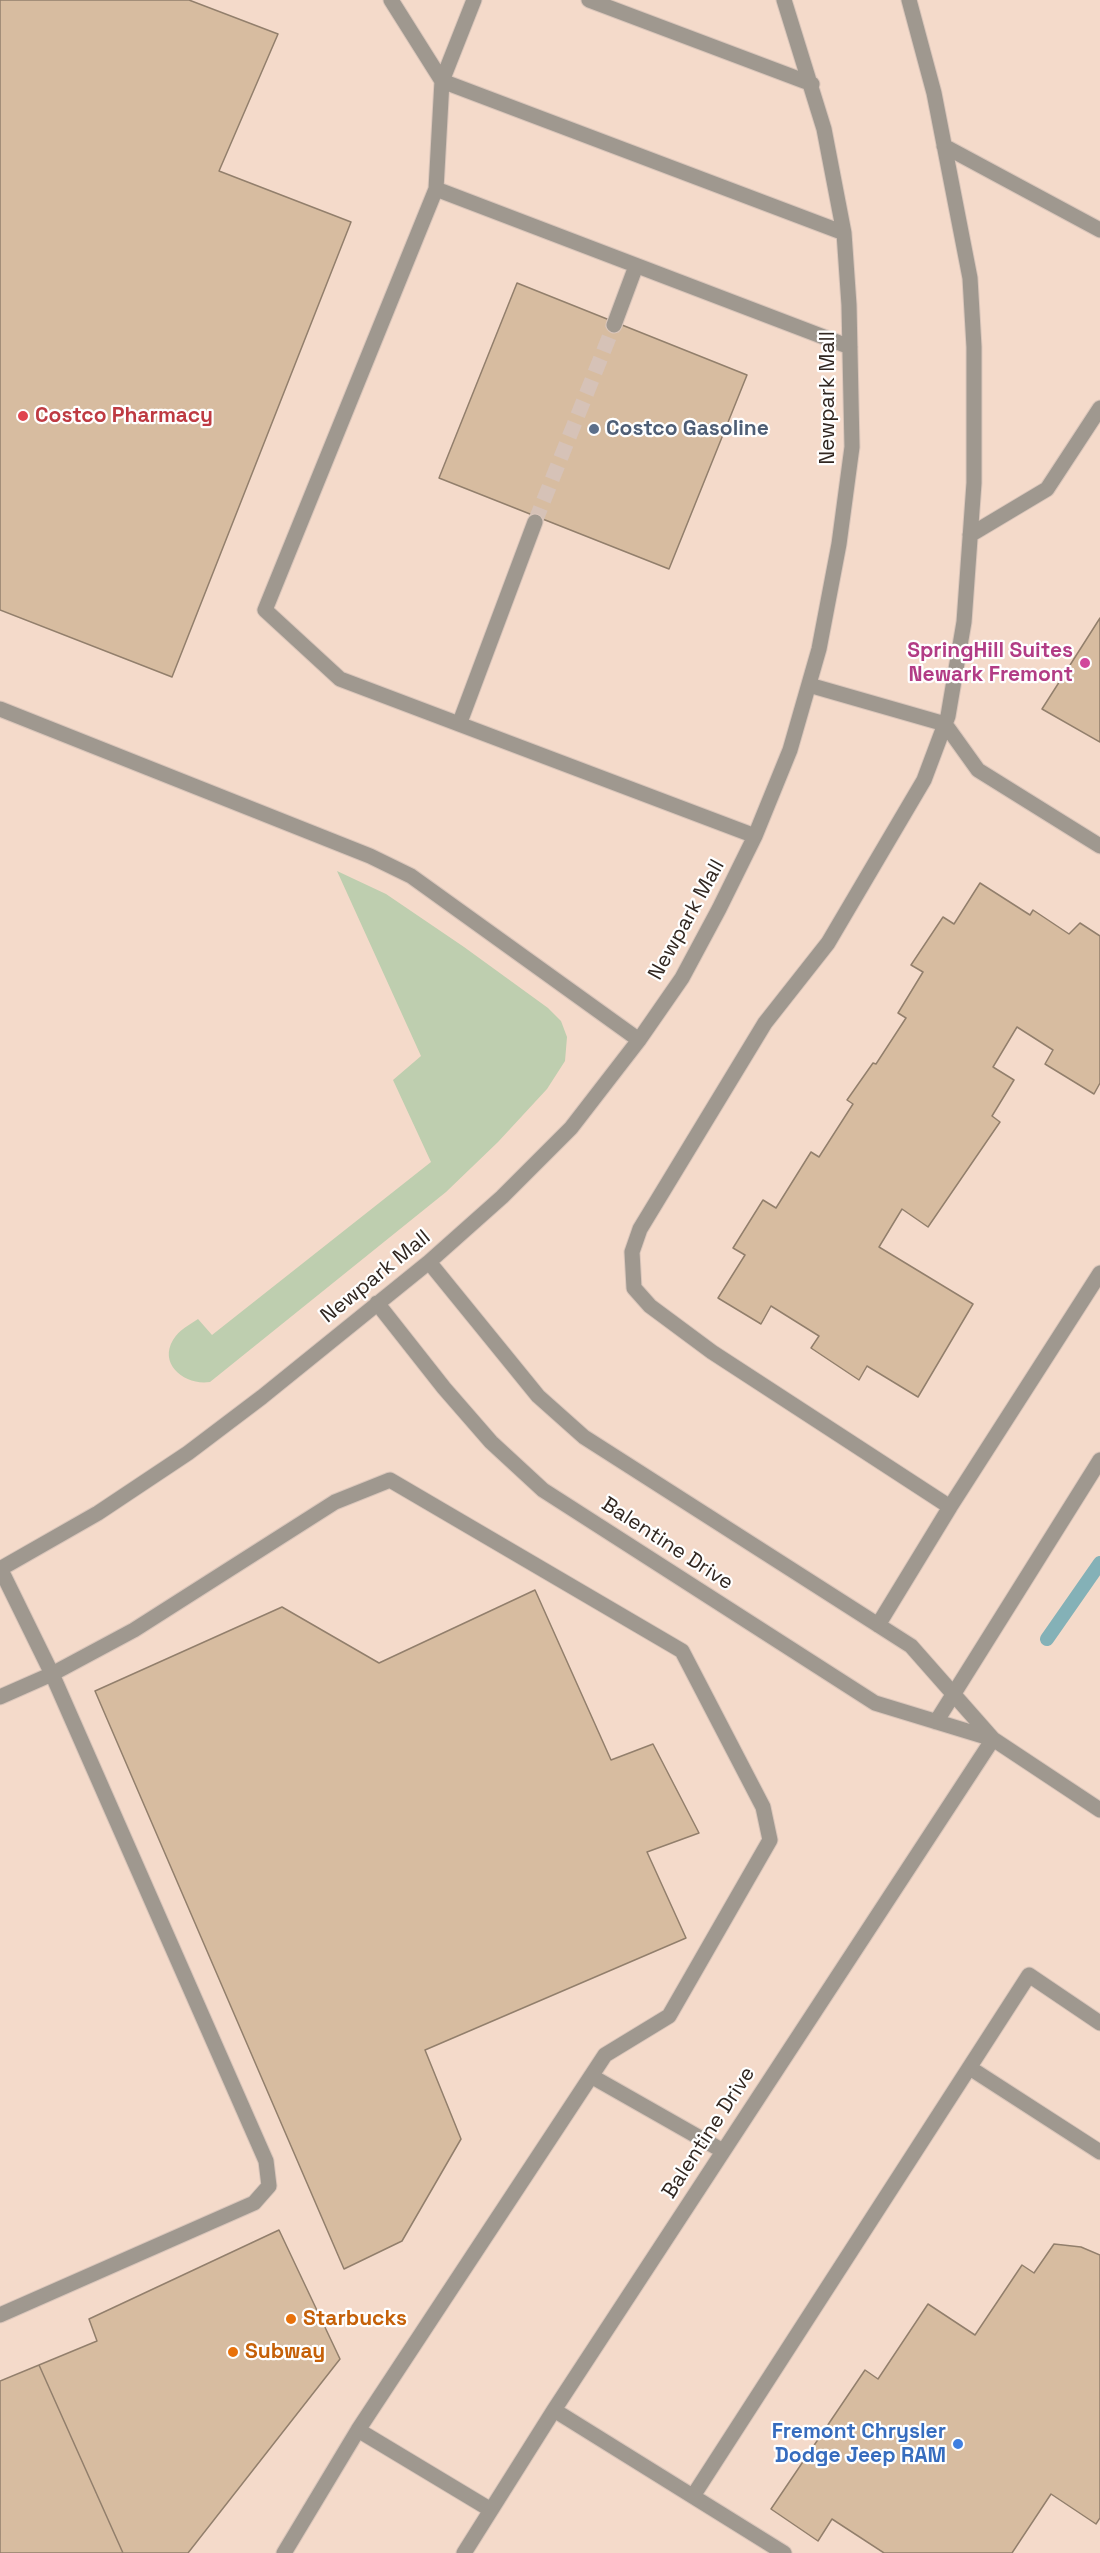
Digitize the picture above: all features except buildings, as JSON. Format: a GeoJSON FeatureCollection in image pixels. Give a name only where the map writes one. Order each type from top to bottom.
{"type":"FeatureCollection","features":[{"type":"Feature","properties":{"kind":"street"},"geometry":{"type":"LineString","coordinates":[[391,0],[442,81],[844,233]]}},
{"type":"Feature","properties":{"kind":"street"},"geometry":{"type":"LineString","coordinates":[[474,0],[442,81],[436,189],[265,610],[340,679],[460,722],[755,836]]}},
{"type":"Feature","properties":{"kind":"street"},"geometry":{"type":"LineString","coordinates":[[589,0],[812,84]]}},
{"type":"Feature","properties":{"kind":"street","name":"Newpark Mall"},"geometry":{"type":"LineString","coordinates":[[0,1569],[98,1513],[188,1453],[262,1397],[429,1262],[502,1197],[571,1128],[639,1040],[682,978],[755,836],[790,750],[819,649],[839,544],[852,447],[844,233],[824,129],[812,84],[784,0]]}},
{"type":"Feature","properties":{"kind":"street"},"geometry":{"type":"LineString","coordinates":[[909,0],[934,93],[970,278],[974,347],[974,483],[963,622],[945,724],[924,780],[828,943],[765,1023],[640,1229],[632,1252],[632,1269],[634,1288],[650,1306],[712,1352],[950,1507]]}},
{"type":"Feature","properties":{"kind":"street"},"geometry":{"type":"LineString","coordinates":[[944,146],[1100,230]]}},
{"type":"Feature","properties":{"kind":"street"},"geometry":{"type":"LineString","coordinates":[[436,189],[850,347]]}},
{"type":"Feature","properties":{"kind":"street"},"geometry":{"type":"LineString","coordinates":[[614,325],[636,266]]}},
{"type":"Feature","properties":{"kind":"street"},"geometry":{"type":"LineString","coordinates":[[970,535],[1047,489],[1100,408]]}},
{"type":"Feature","properties":{"kind":"street"},"geometry":{"type":"LineString","coordinates":[[460,722],[536,522]]}},
{"type":"Feature","properties":{"kind":"street"},"geometry":{"type":"LineString","coordinates":[[808,685],[945,724],[978,770],[1100,846]]}},
{"type":"Feature","properties":{"kind":"street"},"geometry":{"type":"LineString","coordinates":[[0,709],[370,856],[411,876],[639,1040]]}},
{"type":"Feature","properties":{"kind":"street","name":"Balentine Drive"},"geometry":{"type":"LineString","coordinates":[[429,1262],[538,1396],[584,1437],[912,1646],[993,1739],[1100,1810]]}},
{"type":"Feature","properties":{"kind":"street"},"geometry":{"type":"LineString","coordinates":[[878,1625],[950,1507],[1100,1273]]}},
{"type":"Feature","properties":{"kind":"street","name":"Balentine Drive"},"geometry":{"type":"LineString","coordinates":[[376,1303],[491,1442],[543,1490],[875,1703],[993,1739]]}},
{"type":"Feature","properties":{"kind":"street"},"geometry":{"type":"LineString","coordinates":[[936,1722],[1100,1460]]}},
{"type":"Feature","properties":{"kind":"street"},"geometry":{"type":"LineString","coordinates":[[0,1697],[52,1674],[134,1630],[335,1502],[390,1480],[682,1651],[763,1807],[770,1840],[669,2016],[605,2055],[358,2430],[284,2553]]}},
{"type":"Feature","properties":{"kind":"street"},"geometry":{"type":"LineString","coordinates":[[0,1569],[52,1674],[266,2161],[268,2186],[254,2203],[0,2315]]}},
{"type":"Feature","properties":{"kind":"street","name":"Balentine Drive"},"geometry":{"type":"LineString","coordinates":[[464,2553],[554,2410],[993,1739]]}},
{"type":"Feature","properties":{"kind":"street"},"geometry":{"type":"LineString","coordinates":[[693,2496],[1029,1975],[1100,2023]]}},
{"type":"Feature","properties":{"kind":"street"},"geometry":{"type":"LineString","coordinates":[[970,2068],[1100,2152]]}},
{"type":"Feature","properties":{"kind":"street"},"geometry":{"type":"LineString","coordinates":[[591,2076],[723,2151]]}},
{"type":"Feature","properties":{"kind":"street"},"geometry":{"type":"LineString","coordinates":[[554,2410],[784,2553]]}},
{"type":"Feature","properties":{"kind":"street"},"geometry":{"type":"LineString","coordinates":[[358,2430],[491,2510]]}},
{"type":"Feature","properties":{"kind":"shaded area"},"geometry":{"type":"Polygon","coordinates":[[[0,0],[1100,0],[1100,2553],[0,2553],[0,0]]]}},
{"type":"Feature","properties":{"kind":"green space"},"geometry":{"type":"Polygon","coordinates":[[[337,871],[386,894],[548,1008],[561,1021],[567,1037],[565,1061],[547,1089],[498,1142],[446,1192],[210,1382],[192,1381],[177,1372],[169,1358],[169,1349],[175,1336],[198,1319],[212,1335],[431,1162],[393,1080],[421,1056],[337,871]]]}},
{"type":"Feature","properties":{"kind":"waterway"},"geometry":{"type":"LineString","coordinates":[[1047,1639],[1100,1563]]}},
{"type":"Feature","properties":{"kind":"tunnel"},"geometry":{"type":"LineString","coordinates":[[535,522],[614,325]]}},
{"type":"Feature","properties":{"kind":"place","name":"Costco Pharmacy"},"geometry":{"type":"Point","coordinates":[23,416]}},
{"type":"Feature","properties":{"kind":"place","name":"Costco Gasoline"},"geometry":{"type":"Point","coordinates":[594,429]}},
{"type":"Feature","properties":{"kind":"place","name":"SpringHill Suites Newark Fremont"},"geometry":{"type":"Point","coordinates":[1085,663]}},
{"type":"Feature","properties":{"kind":"place","name":"Starbucks"},"geometry":{"type":"Point","coordinates":[291,2319]}},
{"type":"Feature","properties":{"kind":"place","name":"Subway"},"geometry":{"type":"Point","coordinates":[233,2352]}},
{"type":"Feature","properties":{"kind":"place","name":"Fremont Chrysler Dodge Jeep RAM"},"geometry":{"type":"Point","coordinates":[958,2444]}}]}
